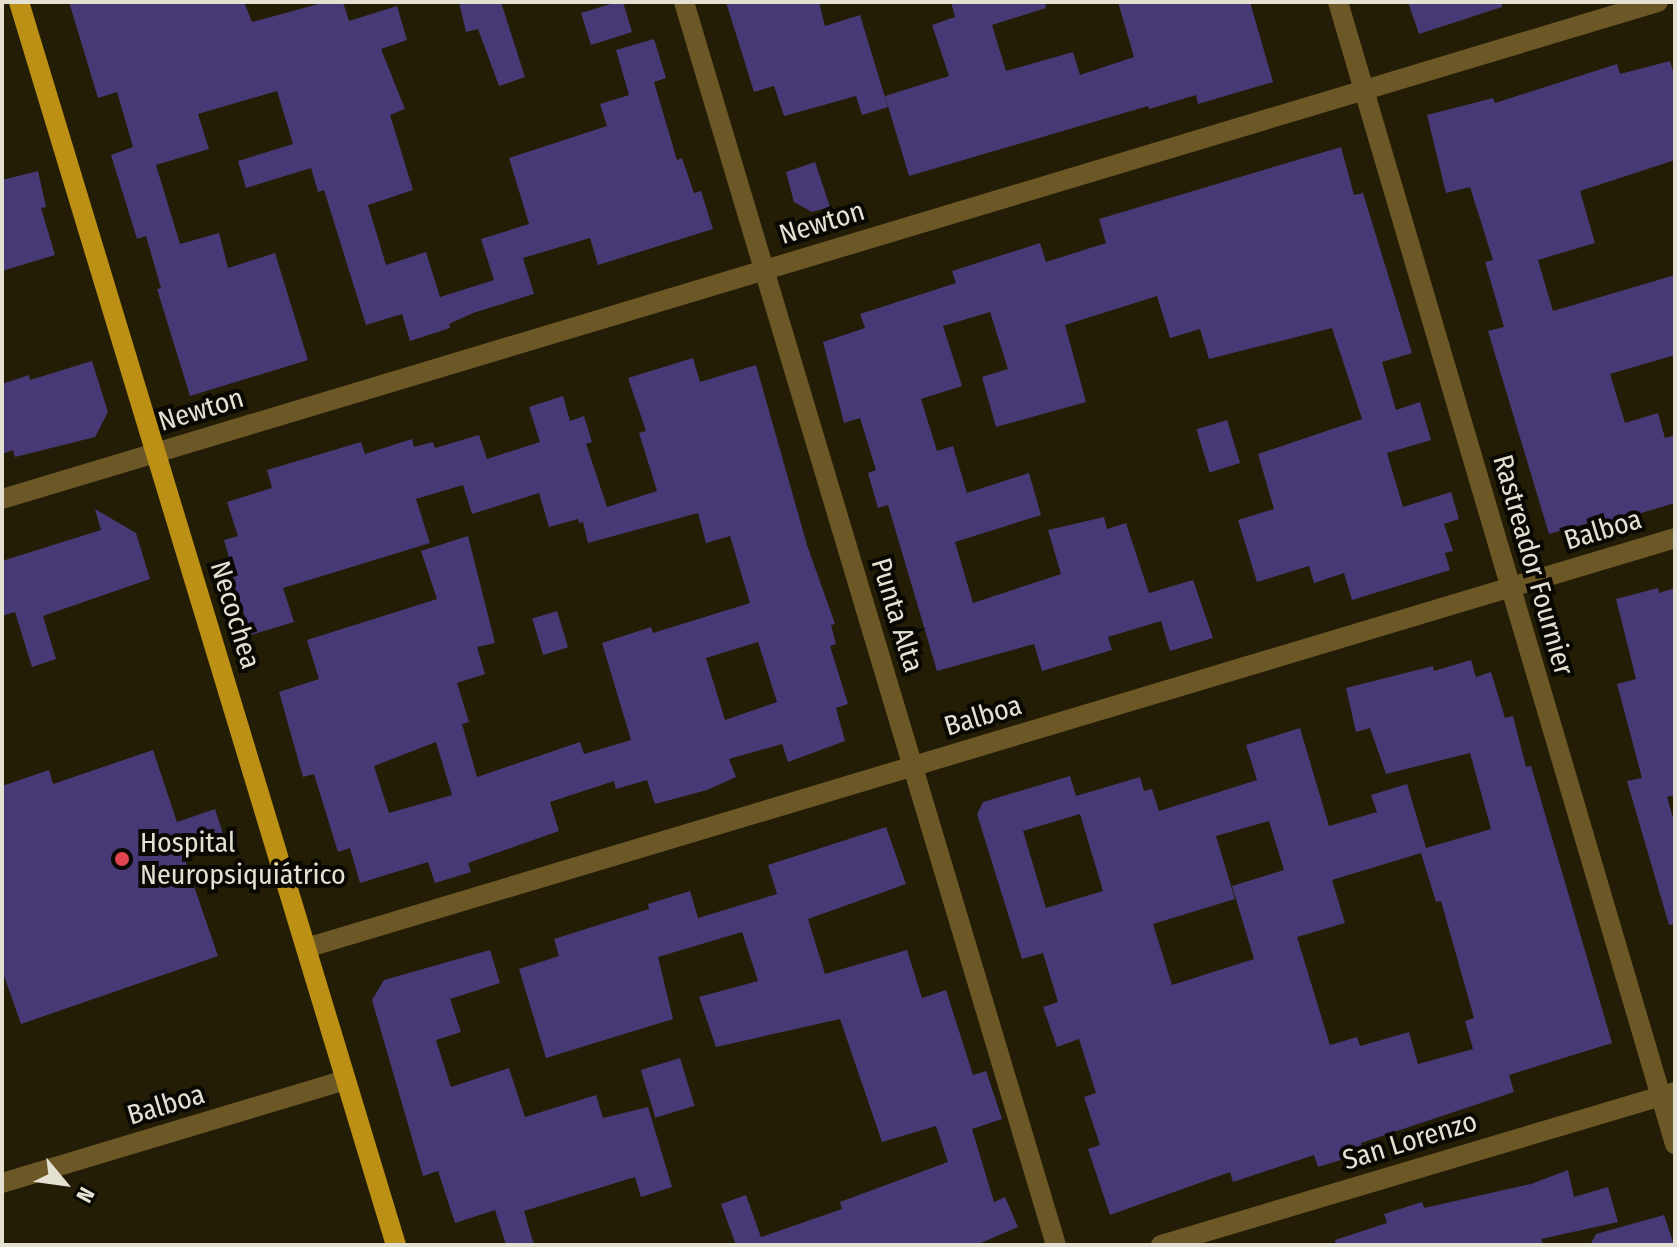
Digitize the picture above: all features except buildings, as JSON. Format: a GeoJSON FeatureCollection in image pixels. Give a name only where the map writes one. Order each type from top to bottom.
{"type":"FeatureCollection","features":[{"type":"Feature","properties":{"kind":"main road","name":"Necochea"},"geometry":{"type":"LineString","coordinates":[[19,2],[396,1245]]}},
{"type":"Feature","properties":{"kind":"street","name":"Punta Alta"},"geometry":{"type":"LineString","coordinates":[[684,2],[1056,1245]]}},
{"type":"Feature","properties":{"kind":"street","name":"Rastreador Fournier"},"geometry":{"type":"LineString","coordinates":[[1338,2],[1511,587],[1668,1094],[1675,1144]]}},
{"type":"Feature","properties":{"kind":"street","name":"Newton"},"geometry":{"type":"LineString","coordinates":[[2,499],[1658,2]]}},
{"type":"Feature","properties":{"kind":"street","name":"Balboa"},"geometry":{"type":"LineString","coordinates":[[306,948],[1675,538]]}},
{"type":"Feature","properties":{"kind":"street","name":"Balboa"},"geometry":{"type":"LineString","coordinates":[[2,1183],[346,1080]]}},
{"type":"Feature","properties":{"kind":"street","name":"San Lorenzo"},"geometry":{"type":"LineString","coordinates":[[1161,1245],[1668,1094]]}},
{"type":"Feature","properties":{"kind":"place","name":"Hospital Neuropsiquiátrico"},"geometry":{"type":"Point","coordinates":[122,859]}}]}
